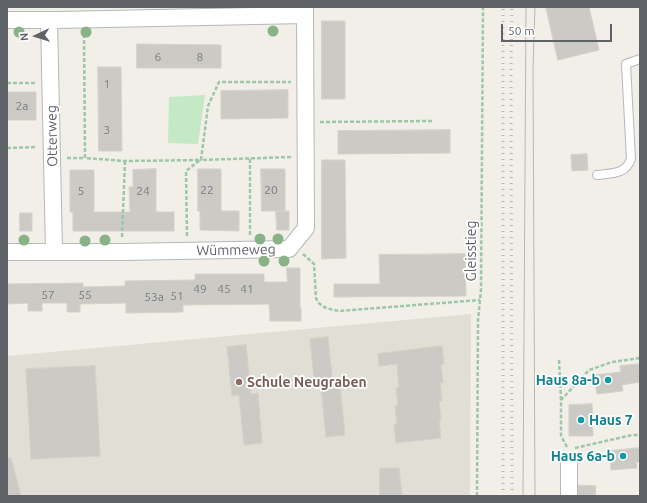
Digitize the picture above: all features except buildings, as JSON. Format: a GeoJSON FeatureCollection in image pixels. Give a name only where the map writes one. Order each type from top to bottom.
{"type":"FeatureCollection","features":[{"type":"Feature","properties":{"kind":"street"},"geometry":{"type":"LineString","coordinates":[[7,20],[84,20],[305,11]]}},
{"type":"Feature","properties":{"kind":"street","name":"Wümmeweg"},"geometry":{"type":"LineString","coordinates":[[7,252],[122,252],[289,248],[306,228],[305,11]]}},
{"type":"Feature","properties":{"kind":"street","name":"Otterweg"},"geometry":{"type":"LineString","coordinates":[[49,20],[54,252]]}},
{"type":"Feature","properties":{"kind":"street"},"geometry":{"type":"LineString","coordinates":[[569,461],[569,496]]}},
{"type":"Feature","properties":{"kind":"lane"},"geometry":{"type":"LineString","coordinates":[[597,174],[621,171],[628,167],[631,159],[632,148],[626,64],[640,60]]}},
{"type":"Feature","properties":{"kind":"path","name":"Gleisstieg"},"geometry":{"type":"LineString","coordinates":[[477,496],[483,7]]}},
{"type":"Feature","properties":{"kind":"path"},"geometry":{"type":"LineString","coordinates":[[84,20],[85,158],[125,161],[306,157]]}},
{"type":"Feature","properties":{"kind":"path"},"geometry":{"type":"LineString","coordinates":[[187,250],[186,171],[201,160],[208,106],[219,82],[306,83]]}},
{"type":"Feature","properties":{"kind":"path"},"geometry":{"type":"LineString","coordinates":[[7,83],[50,83]]}},
{"type":"Feature","properties":{"kind":"path"},"geometry":{"type":"LineString","coordinates":[[306,122],[433,121]]}},
{"type":"Feature","properties":{"kind":"path"},"geometry":{"type":"LineString","coordinates":[[7,148],[52,147]]}},
{"type":"Feature","properties":{"kind":"path"},"geometry":{"type":"LineString","coordinates":[[250,158],[250,250]]}},
{"type":"Feature","properties":{"kind":"path"},"geometry":{"type":"LineString","coordinates":[[122,252],[125,161]]}},
{"type":"Feature","properties":{"kind":"path"},"geometry":{"type":"LineString","coordinates":[[297,238],[303,254],[314,264],[316,298],[318,304],[326,309],[339,311],[480,300]]}},
{"type":"Feature","properties":{"kind":"path"},"geometry":{"type":"LineString","coordinates":[[561,400],[589,370],[612,362],[640,358]]}},
{"type":"Feature","properties":{"kind":"path"},"geometry":{"type":"LineString","coordinates":[[559,360],[561,436],[568,449],[640,435]]}},
{"type":"Feature","properties":{"kind":"shaded area","name":"Schule Neugraben"},"geometry":{"type":"Polygon","coordinates":[[[471,314],[470,496],[7,496],[7,356],[471,314]]]}},
{"type":"Feature","properties":{"kind":"green space"},"geometry":{"type":"Polygon","coordinates":[[[205,95],[198,144],[168,143],[169,97],[205,95]]]}},
{"type":"Feature","properties":{"kind":"tram line"},"geometry":{"type":"LineString","coordinates":[[523,496],[526,7]]}},
{"type":"Feature","properties":{"kind":"tram line"},"geometry":{"type":"LineString","coordinates":[[535,7],[533,69],[535,496]]}},
{"type":"Feature","properties":{"kind":"railway"},"geometry":{"type":"LineString","coordinates":[[503,7],[503,496]]}},
{"type":"Feature","properties":{"kind":"railway"},"geometry":{"type":"LineString","coordinates":[[512,7],[512,496]]}},
{"type":"Feature","properties":{"kind":"place","name":"Haus 8a-b"},"geometry":{"type":"Point","coordinates":[608,380]}},
{"type":"Feature","properties":{"kind":"place","name":"Schule Neugraben"},"geometry":{"type":"Point","coordinates":[239,382]}},
{"type":"Feature","properties":{"kind":"place","name":"Haus 7"},"geometry":{"type":"Point","coordinates":[581,420]}},
{"type":"Feature","properties":{"kind":"place","name":"Haus 6a-b"},"geometry":{"type":"Point","coordinates":[623,456]}}]}
